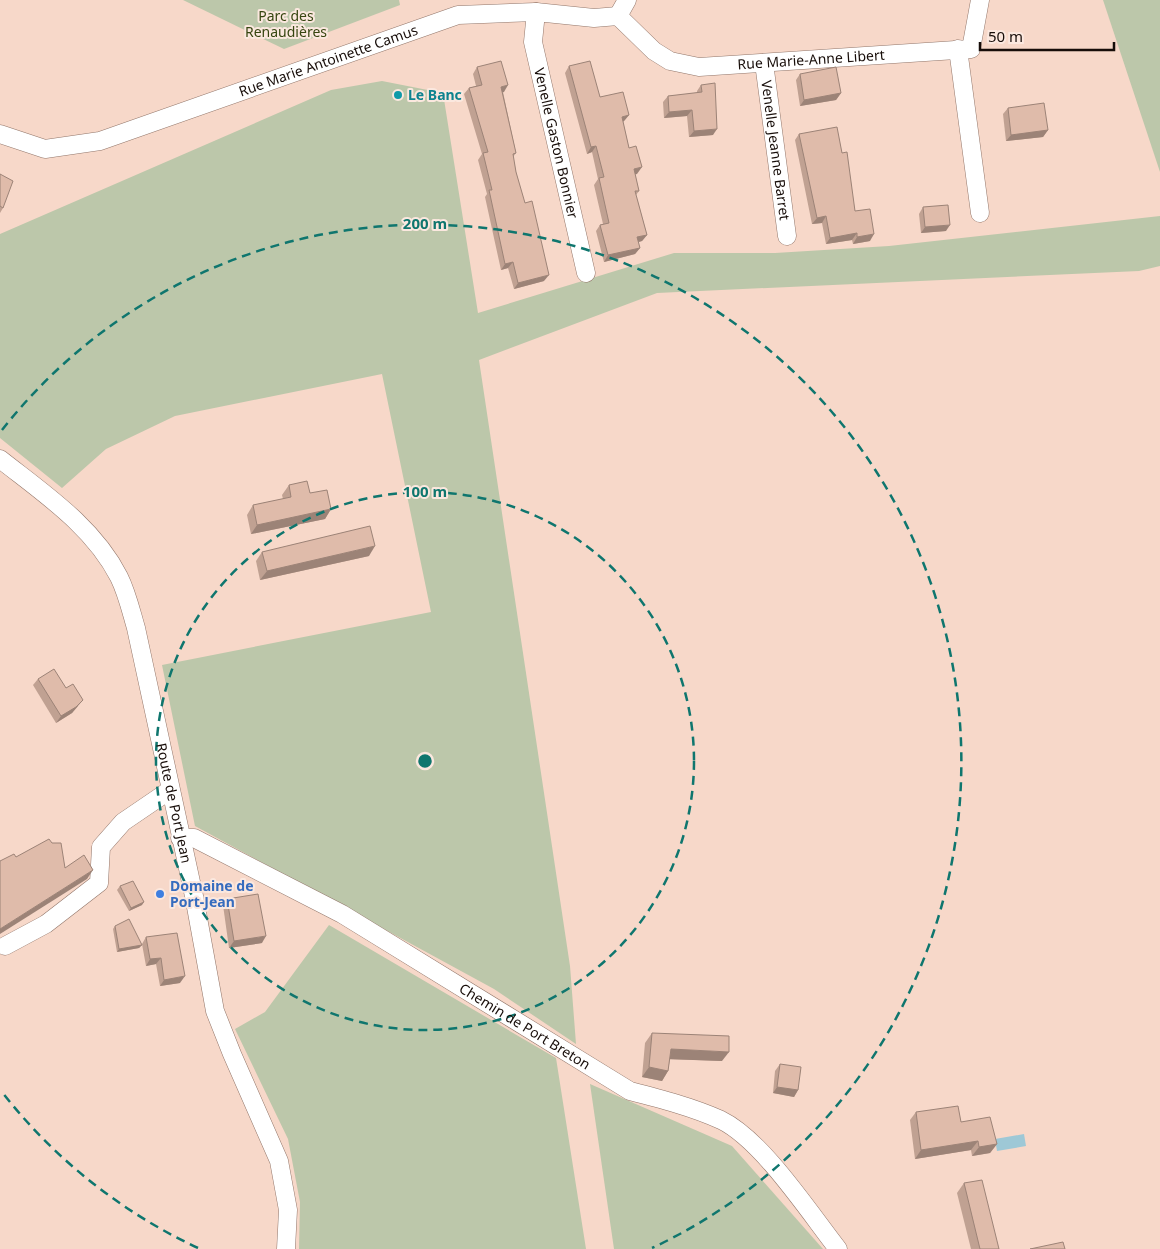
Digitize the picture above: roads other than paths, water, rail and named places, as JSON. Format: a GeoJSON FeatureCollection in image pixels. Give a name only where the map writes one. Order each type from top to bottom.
{"type":"FeatureCollection","features":[{"type":"Feature","properties":{"kind":"street"},"geometry":{"type":"LineString","coordinates":[[618,16],[627,0]]}},
{"type":"Feature","properties":{"kind":"street"},"geometry":{"type":"LineString","coordinates":[[980,0],[972,49],[958,49],[980,212]]}},
{"type":"Feature","properties":{"kind":"street","name":"Rue Marie Antoinette Camus"},"geometry":{"type":"LineString","coordinates":[[0,134],[45,149],[100,141],[458,15],[536,12],[594,18],[618,16]]}},
{"type":"Feature","properties":{"kind":"street","name":"Venelle Gaston Bonnier"},"geometry":{"type":"LineString","coordinates":[[536,12],[533,42],[586,273]]}},
{"type":"Feature","properties":{"kind":"street","name":"Rue Marie-Anne Libert"},"geometry":{"type":"LineString","coordinates":[[618,16],[648,45],[670,61],[699,67],[958,49]]}},
{"type":"Feature","properties":{"kind":"street","name":"Venelle Jeanne Barret"},"geometry":{"type":"LineString","coordinates":[[764,63],[787,236]]}},
{"type":"Feature","properties":{"kind":"street","name":"Route de Port Jean"},"geometry":{"type":"LineString","coordinates":[[0,458],[73,517],[97,544],[118,576],[136,628],[215,1011],[280,1161],[288,1210],[286,1249]]}},
{"type":"Feature","properties":{"kind":"street"},"geometry":{"type":"LineString","coordinates":[[5,946],[46,924],[99,883],[101,847],[123,822],[170,790]]}},
{"type":"Feature","properties":{"kind":"street","name":"Chemin de Port Breton"},"geometry":{"type":"LineString","coordinates":[[180,838],[194,838],[342,914],[630,1091],[677,1104],[722,1121],[762,1152],[838,1249]]}},
{"type":"Feature","properties":{"kind":"water"},"geometry":{"type":"Polygon","coordinates":[[[1024,1134],[1026,1146],[997,1151],[995,1139],[1024,1134]]]}},
{"type":"Feature","properties":{"kind":"place","name":"Le Banc"},"geometry":{"type":"Point","coordinates":[398,95]}},
{"type":"Feature","properties":{"kind":"place","name":"Domaine de Port-Jean"},"geometry":{"type":"Point","coordinates":[160,894]}},
{"type":"Feature","properties":{"kind":"park label","name":"Parc des Renaudières"},"geometry":{"type":"Point","coordinates":[286,24]}}]}
